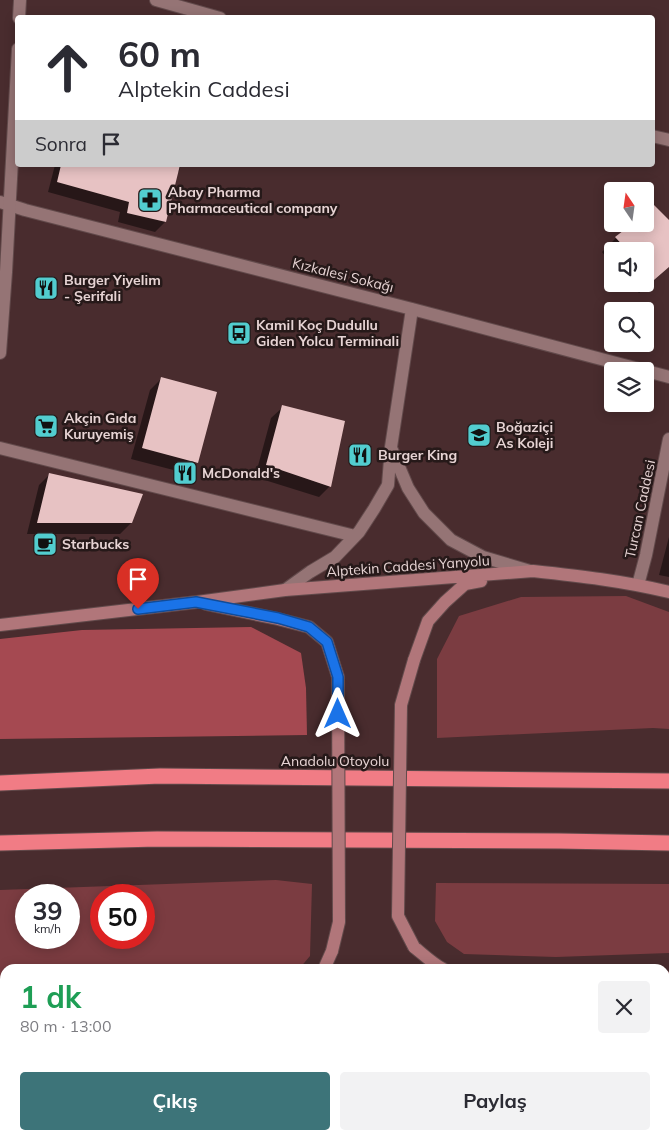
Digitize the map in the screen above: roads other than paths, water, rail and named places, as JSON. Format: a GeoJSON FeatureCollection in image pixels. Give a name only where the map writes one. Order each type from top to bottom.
{"type":"FeatureCollection","features":[{"type":"Feature","properties":{"kind":"highway","name":"Anadolu Otoyolu"},"geometry":{"type":"LineString","coordinates":[[0,782],[160,776],[669,781]]}},
{"type":"Feature","properties":{"kind":"highway"},"geometry":{"type":"LineString","coordinates":[[0,843],[177,839],[669,843]]}},
{"type":"Feature","properties":{"kind":"main road"},"geometry":{"type":"LineString","coordinates":[[434,964],[414,947],[398,916],[401,705],[428,621],[445,602],[466,584],[533,571],[638,585],[669,592]]}},
{"type":"Feature","properties":{"kind":"main road","name":"Alptekin Caddesi Yanyolu"},"geometry":{"type":"LineString","coordinates":[[0,625],[285,590],[533,571]]}},
{"type":"Feature","properties":{"kind":"main road"},"geometry":{"type":"LineString","coordinates":[[196,602],[278,618],[309,627],[327,642],[338,677],[339,922],[332,951],[326,964]]}},
{"type":"Feature","properties":{"kind":"street"},"geometry":{"type":"LineString","coordinates":[[19,15],[20,0]]}},
{"type":"Feature","properties":{"kind":"street"},"geometry":{"type":"LineString","coordinates":[[156,0],[209,15]]}},
{"type":"Feature","properties":{"kind":"street"},"geometry":{"type":"LineString","coordinates":[[0,353],[5,204],[15,85]]}},
{"type":"Feature","properties":{"kind":"street"},"geometry":{"type":"LineString","coordinates":[[655,137],[669,140]]}},
{"type":"Feature","properties":{"kind":"street","name":"Kızkalesi Sokağı"},"geometry":{"type":"LineString","coordinates":[[5,204],[669,377]]}},
{"type":"Feature","properties":{"kind":"street"},"geometry":{"type":"LineString","coordinates":[[285,590],[310,572],[336,557],[359,532],[388,486],[391,448],[412,309]]}},
{"type":"Feature","properties":{"kind":"street","name":"Turcan Caddesi"},"geometry":{"type":"LineString","coordinates":[[638,585],[646,555],[669,439]]}},
{"type":"Feature","properties":{"kind":"street"},"geometry":{"type":"LineString","coordinates":[[0,448],[355,536]]}},
{"type":"Feature","properties":{"kind":"street"},"geometry":{"type":"LineString","coordinates":[[391,448],[408,488],[424,513],[451,540],[484,557],[533,571]]}},
{"type":"Feature","properties":{"kind":"place","name":"Abay Pharma Pharmaceutical company"},"geometry":{"type":"Point","coordinates":[150,200]}},
{"type":"Feature","properties":{"kind":"place","name":"Burger Yiyelim - Şerifali"},"geometry":{"type":"Point","coordinates":[46,288]}},
{"type":"Feature","properties":{"kind":"place","name":"Kamil Koç Dudullu Giden Yolcu Terminali"},"geometry":{"type":"Point","coordinates":[239,333]}},
{"type":"Feature","properties":{"kind":"place","name":"Akçin Gıda Kuruyemiş"},"geometry":{"type":"Point","coordinates":[46,426]}},
{"type":"Feature","properties":{"kind":"place","name":"Boğaziçi As Koleji"},"geometry":{"type":"Point","coordinates":[479,435]}},
{"type":"Feature","properties":{"kind":"place","name":"Burger King"},"geometry":{"type":"Point","coordinates":[360,455]}},
{"type":"Feature","properties":{"kind":"place","name":"McDonald's"},"geometry":{"type":"Point","coordinates":[185,473]}},
{"type":"Feature","properties":{"kind":"place","name":"Starbucks"},"geometry":{"type":"Point","coordinates":[45,544]}}]}
